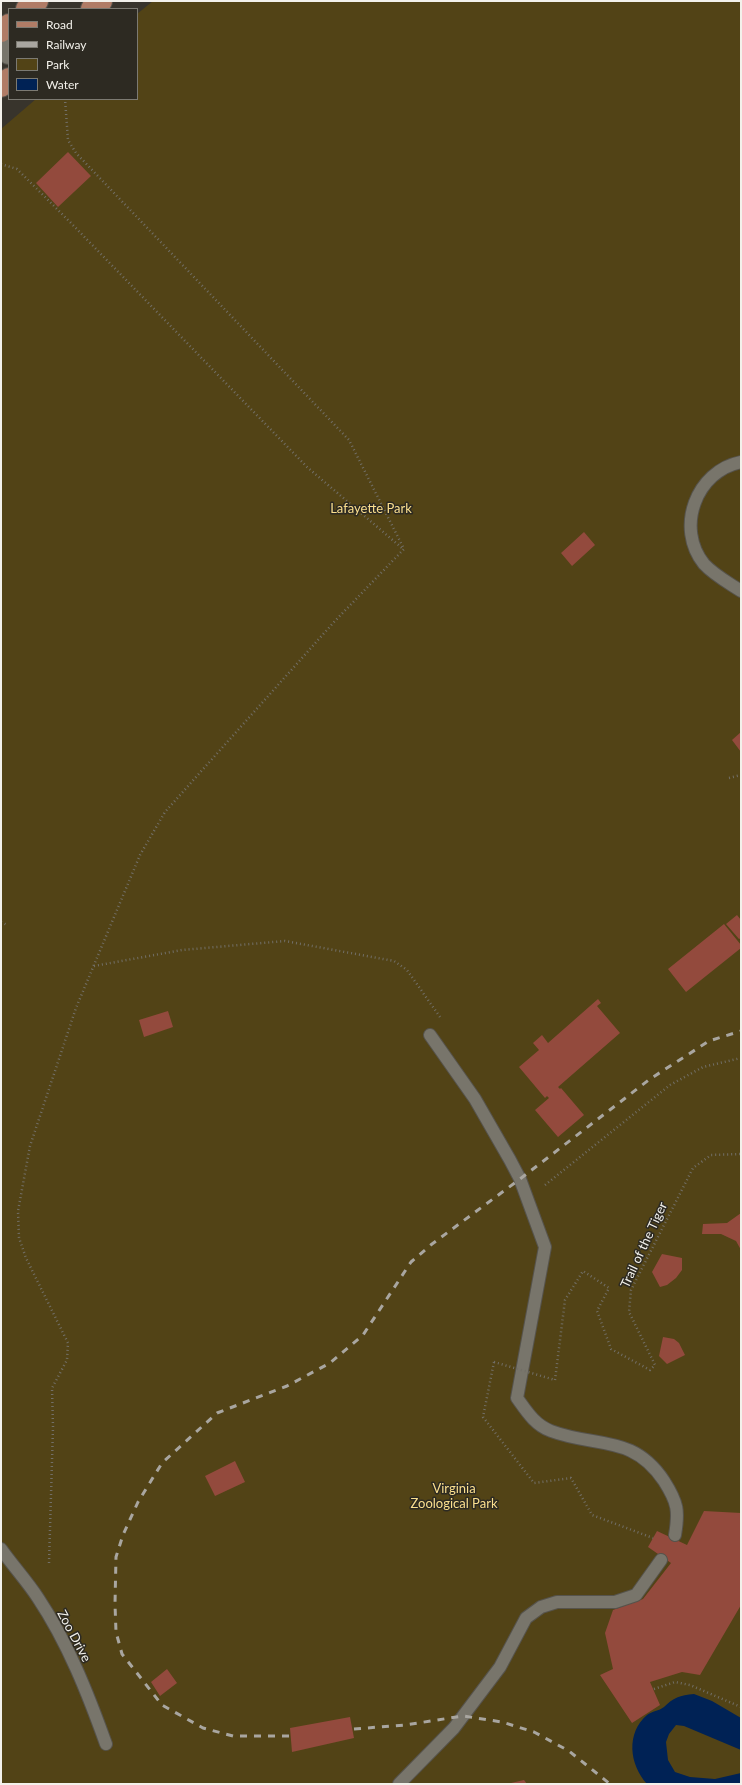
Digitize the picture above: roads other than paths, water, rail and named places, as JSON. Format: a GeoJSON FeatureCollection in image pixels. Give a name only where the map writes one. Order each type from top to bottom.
{"type":"FeatureCollection","features":[{"type":"Feature","properties":{"kind":"main road"},"geometry":{"type":"LineString","coordinates":[[28,8],[37,1]]}},
{"type":"Feature","properties":{"kind":"main road"},"geometry":{"type":"LineString","coordinates":[[93,8],[102,1]]}},
{"type":"Feature","properties":{"kind":"lane"},"geometry":{"type":"LineString","coordinates":[[741,462],[720,470],[705,484],[695,501],[690,521],[693,541],[704,563],[719,577],[741,591]]}},
{"type":"Feature","properties":{"kind":"lane"},"geometry":{"type":"LineString","coordinates":[[430,1035],[476,1099],[510,1160],[527,1199],[545,1247],[517,1398],[533,1421],[551,1431],[608,1442],[630,1449],[655,1467],[671,1491],[679,1513],[674,1535]]}},
{"type":"Feature","properties":{"kind":"lane","name":"Zoo Drive"},"geometry":{"type":"LineString","coordinates":[[1,1550],[38,1598],[59,1634],[92,1706],[106,1744]]}},
{"type":"Feature","properties":{"kind":"lane"},"geometry":{"type":"LineString","coordinates":[[399,1784],[454,1728],[495,1674],[526,1618],[541,1607],[557,1602],[615,1602],[636,1595],[661,1560]]}},
{"type":"Feature","properties":{"kind":"water"},"geometry":{"type":"Polygon","coordinates":[[[694,1694],[712,1701],[741,1718],[741,1750],[684,1726],[676,1725],[669,1734],[666,1742],[668,1760],[675,1772],[690,1777],[715,1779],[741,1773],[741,1784],[647,1784],[636,1767],[632,1749],[633,1739],[640,1722],[647,1715],[662,1708],[671,1701],[685,1695],[694,1694]]]}},
{"type":"Feature","properties":{"kind":"railway"},"geometry":{"type":"LineString","coordinates":[[289,1736],[233,1736],[203,1728],[162,1705],[122,1654],[116,1632],[116,1557],[123,1535],[138,1502],[162,1463],[217,1413],[287,1386],[330,1363],[363,1335],[411,1262],[432,1244],[520,1179],[650,1079],[709,1041],[741,1031]]}},
{"type":"Feature","properties":{"kind":"railway"},"geometry":{"type":"LineString","coordinates":[[354,1729],[405,1725],[463,1716],[502,1722],[534,1732],[569,1751],[610,1784]]}},
{"type":"Feature","properties":{"kind":"park label","name":"Lafayette Park"},"geometry":{"type":"Point","coordinates":[371,509]}},
{"type":"Feature","properties":{"kind":"park label","name":"Virginia Zoological Park"},"geometry":{"type":"Point","coordinates":[454,1496]}}]}
